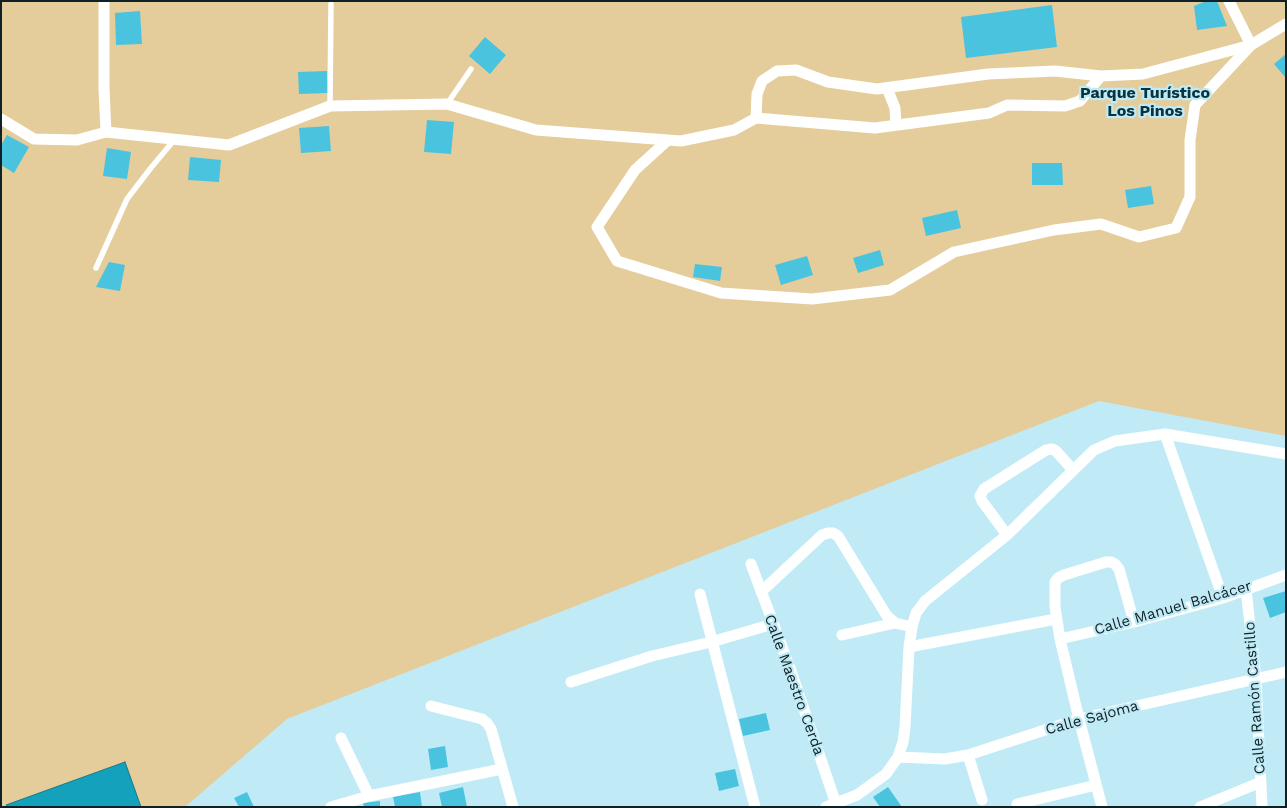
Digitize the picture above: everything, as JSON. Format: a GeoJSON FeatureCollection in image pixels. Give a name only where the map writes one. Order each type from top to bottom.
{"type":"FeatureCollection","features":[{"type":"Feature","properties":{"kind":"street"},"geometry":{"type":"LineString","coordinates":[[104,1],[106,132]]}},
{"type":"Feature","properties":{"kind":"street"},"geometry":{"type":"LineString","coordinates":[[1229,1],[1250,45]]}},
{"type":"Feature","properties":{"kind":"street"},"geometry":{"type":"LineString","coordinates":[[756,118],[757,94],[762,82],[777,71],[796,70],[828,82],[877,89],[988,74],[1056,71],[1101,76],[1143,74],[1250,45],[1286,24]]}},
{"type":"Feature","properties":{"kind":"street"},"geometry":{"type":"LineString","coordinates":[[668,140],[635,170],[597,227],[618,261],[721,293],[812,299],[890,290],[954,252],[1026,236],[1054,230],[1101,224],[1139,237],[1176,228],[1190,197],[1190,140],[1195,105],[1250,45]]}},
{"type":"Feature","properties":{"kind":"street"},"geometry":{"type":"LineString","coordinates":[[1,118],[34,139],[77,140],[106,132],[229,146],[330,106],[447,104],[536,130],[681,142],[734,130],[756,118],[876,128],[989,113],[1007,105],[1065,106],[1080,102],[1101,76]]}},
{"type":"Feature","properties":{"kind":"street"},"geometry":{"type":"LineString","coordinates":[[887,88],[895,108],[896,125]]}},
{"type":"Feature","properties":{"kind":"street"},"geometry":{"type":"LineString","coordinates":[[1165,434],[1223,598]]}},
{"type":"Feature","properties":{"kind":"street"},"geometry":{"type":"LineString","coordinates":[[833,806],[857,795],[886,774],[898,757],[905,727],[908,647],[916,613],[925,601],[1007,535],[1094,450],[1115,441],[1165,434],[1286,454]]}},
{"type":"Feature","properties":{"kind":"street"},"geometry":{"type":"LineString","coordinates":[[1007,535],[982,501],[980,496],[984,489],[1046,450],[1052,449],[1056,451],[1073,470]]}},
{"type":"Feature","properties":{"kind":"street"},"geometry":{"type":"LineString","coordinates":[[761,592],[822,535],[828,532],[833,533],[838,536],[881,608],[895,623]]}},
{"type":"Feature","properties":{"kind":"street"},"geometry":{"type":"LineString","coordinates":[[1102,807],[1056,619],[1054,588],[1058,578],[1111,562],[1115,564],[1119,570],[1134,622]]}},
{"type":"Feature","properties":{"kind":"street","name":"Calle Maestro Cerda"},"geometry":{"type":"LineString","coordinates":[[751,564],[790,668],[833,806]]}},
{"type":"Feature","properties":{"kind":"street","name":"Calle Manuel Balcácer"},"geometry":{"type":"LineString","coordinates":[[1060,639],[1134,622],[1223,598],[1286,575]]}},
{"type":"Feature","properties":{"kind":"street","name":"Calle Ramón Castillo"},"geometry":{"type":"LineString","coordinates":[[1246,589],[1256,679],[1262,807]]}},
{"type":"Feature","properties":{"kind":"street"},"geometry":{"type":"LineString","coordinates":[[700,594],[755,807]]}},
{"type":"Feature","properties":{"kind":"street"},"geometry":{"type":"LineString","coordinates":[[908,647],[1056,619]]}},
{"type":"Feature","properties":{"kind":"street"},"geometry":{"type":"LineString","coordinates":[[842,634],[895,623],[912,627]]}},
{"type":"Feature","properties":{"kind":"street"},"geometry":{"type":"LineString","coordinates":[[571,682],[652,656],[711,642],[773,624]]}},
{"type":"Feature","properties":{"kind":"street","name":"Calle Sajoma"},"geometry":{"type":"LineString","coordinates":[[898,757],[945,759],[968,755],[1079,719],[1286,672]]}},
{"type":"Feature","properties":{"kind":"street"},"geometry":{"type":"LineString","coordinates":[[431,706],[482,719],[487,723],[491,729],[513,807]]}},
{"type":"Feature","properties":{"kind":"street"},"geometry":{"type":"LineString","coordinates":[[341,738],[369,796]]}},
{"type":"Feature","properties":{"kind":"street"},"geometry":{"type":"LineString","coordinates":[[968,755],[982,800]]}},
{"type":"Feature","properties":{"kind":"street"},"geometry":{"type":"LineString","coordinates":[[331,807],[369,796],[502,769]]}},
{"type":"Feature","properties":{"kind":"street"},"geometry":{"type":"LineString","coordinates":[[1200,807],[1261,782]]}},
{"type":"Feature","properties":{"kind":"street"},"geometry":{"type":"LineString","coordinates":[[1017,804],[1096,785]]}},
{"type":"Feature","properties":{"kind":"lane"},"geometry":{"type":"LineString","coordinates":[[330,4],[330,106]]}},
{"type":"Feature","properties":{"kind":"lane"},"geometry":{"type":"LineString","coordinates":[[447,104],[471,69]]}},
{"type":"Feature","properties":{"kind":"lane"},"geometry":{"type":"LineString","coordinates":[[96,268],[127,199],[175,139]]}},
{"type":"Feature","properties":{"kind":"shaded area"},"geometry":{"type":"Polygon","coordinates":[[[1,1],[1286,1],[1286,436],[1099,401],[287,719],[185,807],[1,807],[1,1]]]}},
{"type":"Feature","properties":{"kind":"water"},"geometry":{"type":"Polygon","coordinates":[[[125,762],[141,807],[7,807],[6,805],[125,762]]]}},
{"type":"Feature","properties":{"kind":"building"},"geometry":{"type":"Polygon","coordinates":[[[1206,1],[1217,1],[1227,26],[1197,30],[1194,6],[1206,1]]]}},
{"type":"Feature","properties":{"kind":"building"},"geometry":{"type":"Polygon","coordinates":[[[1052,5],[1057,47],[966,58],[961,17],[1052,5]]]}},
{"type":"Feature","properties":{"kind":"building"},"geometry":{"type":"Polygon","coordinates":[[[140,11],[142,44],[116,45],[115,13],[140,11]]]}},
{"type":"Feature","properties":{"kind":"building"},"geometry":{"type":"Polygon","coordinates":[[[485,37],[506,55],[490,74],[469,56],[485,37]]]}},
{"type":"Feature","properties":{"kind":"building"},"geometry":{"type":"Polygon","coordinates":[[[1286,54],[1286,78],[1274,64],[1286,54]]]}},
{"type":"Feature","properties":{"kind":"building"},"geometry":{"type":"Polygon","coordinates":[[[327,71],[328,93],[299,94],[298,72],[327,71]]]}},
{"type":"Feature","properties":{"kind":"building"},"geometry":{"type":"Polygon","coordinates":[[[427,120],[454,122],[451,154],[424,152],[427,120]]]}},
{"type":"Feature","properties":{"kind":"building"},"geometry":{"type":"Polygon","coordinates":[[[329,126],[331,151],[301,153],[299,128],[329,126]]]}},
{"type":"Feature","properties":{"kind":"building"},"geometry":{"type":"Polygon","coordinates":[[[7,135],[29,147],[14,173],[1,165],[1,145],[7,135]]]}},
{"type":"Feature","properties":{"kind":"building"},"geometry":{"type":"Polygon","coordinates":[[[107,148],[131,152],[127,179],[103,176],[107,148]]]}},
{"type":"Feature","properties":{"kind":"building"},"geometry":{"type":"Polygon","coordinates":[[[190,157],[221,160],[219,182],[188,180],[190,157]]]}},
{"type":"Feature","properties":{"kind":"building"},"geometry":{"type":"Polygon","coordinates":[[[1032,163],[1062,163],[1063,185],[1032,185],[1032,163]]]}},
{"type":"Feature","properties":{"kind":"building"},"geometry":{"type":"Polygon","coordinates":[[[1151,186],[1154,204],[1128,208],[1125,190],[1151,186]]]}},
{"type":"Feature","properties":{"kind":"building"},"geometry":{"type":"Polygon","coordinates":[[[957,210],[961,228],[926,236],[922,218],[957,210]]]}},
{"type":"Feature","properties":{"kind":"building"},"geometry":{"type":"Polygon","coordinates":[[[880,250],[884,265],[858,273],[853,258],[880,250]]]}},
{"type":"Feature","properties":{"kind":"building"},"geometry":{"type":"Polygon","coordinates":[[[807,256],[813,275],[781,285],[775,265],[807,256]]]}},
{"type":"Feature","properties":{"kind":"building"},"geometry":{"type":"Polygon","coordinates":[[[109,262],[125,265],[120,291],[96,287],[109,262]]]}},
{"type":"Feature","properties":{"kind":"building"},"geometry":{"type":"Polygon","coordinates":[[[695,264],[722,267],[720,281],[693,277],[695,264]]]}},
{"type":"Feature","properties":{"kind":"building"},"geometry":{"type":"Polygon","coordinates":[[[1286,591],[1286,612],[1270,618],[1263,598],[1286,591]]]}},
{"type":"Feature","properties":{"kind":"building"},"geometry":{"type":"Polygon","coordinates":[[[766,713],[770,730],[743,736],[739,719],[766,713]]]}},
{"type":"Feature","properties":{"kind":"building"},"geometry":{"type":"Polygon","coordinates":[[[445,746],[448,767],[431,770],[428,749],[445,746]]]}},
{"type":"Feature","properties":{"kind":"building"},"geometry":{"type":"Polygon","coordinates":[[[735,769],[739,786],[719,791],[715,773],[735,769]]]}},
{"type":"Feature","properties":{"kind":"building"},"geometry":{"type":"Polygon","coordinates":[[[463,787],[467,807],[442,807],[439,793],[463,787]]]}},
{"type":"Feature","properties":{"kind":"building"},"geometry":{"type":"Polygon","coordinates":[[[888,787],[902,807],[880,807],[873,797],[888,787]]]}},
{"type":"Feature","properties":{"kind":"building"},"geometry":{"type":"Polygon","coordinates":[[[247,792],[254,807],[239,807],[234,798],[247,792]]]}},
{"type":"Feature","properties":{"kind":"building"},"geometry":{"type":"Polygon","coordinates":[[[420,792],[422,807],[395,807],[393,797],[420,792]]]}},
{"type":"Feature","properties":{"kind":"building"},"geometry":{"type":"Polygon","coordinates":[[[380,801],[380,807],[364,807],[363,803],[380,801]]]}},
{"type":"Feature","properties":{"kind":"district","name":"Parque Turístico Los Pinos"},"geometry":{"type":"Point","coordinates":[1145,102]}}]}
